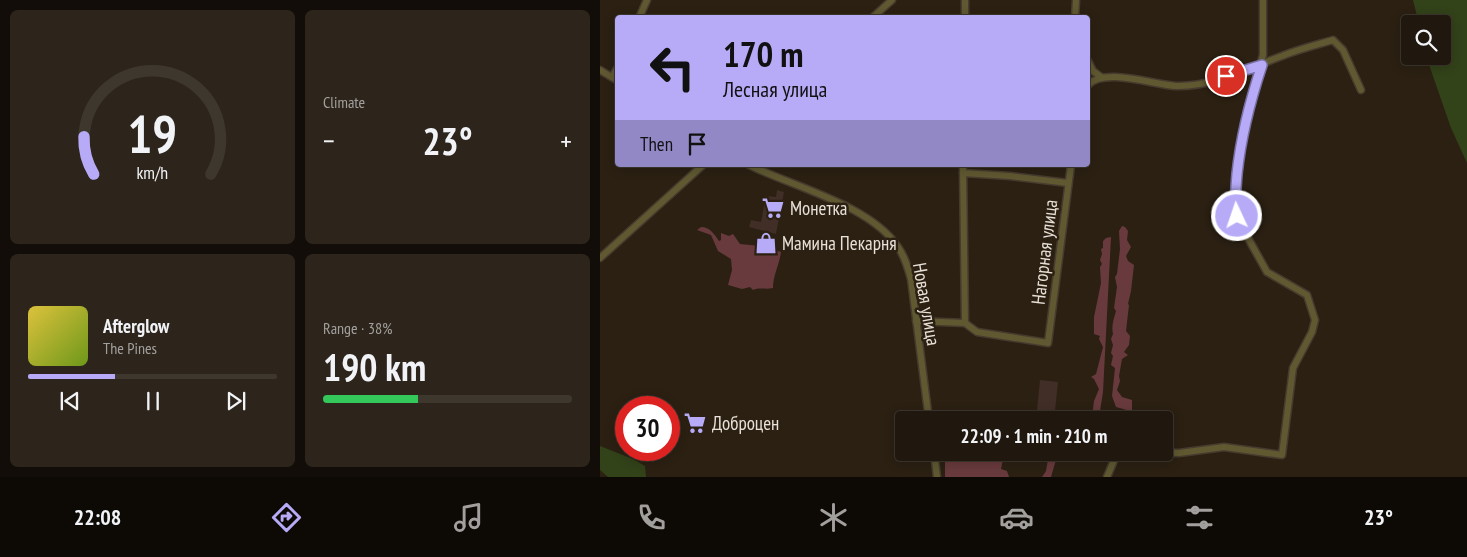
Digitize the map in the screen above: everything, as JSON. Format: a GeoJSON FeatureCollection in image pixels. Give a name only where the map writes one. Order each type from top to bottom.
{"type":"FeatureCollection","features":[{"type":"Feature","properties":{"kind":"street"},"geometry":{"type":"LineString","coordinates":[[640,15],[647,0]]}},
{"type":"Feature","properties":{"kind":"street"},"geometry":{"type":"LineString","coordinates":[[875,15],[892,0]]}},
{"type":"Feature","properties":{"kind":"street"},"geometry":{"type":"LineString","coordinates":[[965,0],[965,15]]}},
{"type":"Feature","properties":{"kind":"street"},"geometry":{"type":"LineString","coordinates":[[1076,0],[1076,15]]}},
{"type":"Feature","properties":{"kind":"street"},"geometry":{"type":"LineString","coordinates":[[1173,453],[1224,447],[1282,455],[1292,368],[1312,332],[1315,320],[1307,294],[1267,272],[1239,222],[1236,211],[1236,184],[1240,146],[1247,111],[1262,65],[1264,46],[1263,0]]}},
{"type":"Feature","properties":{"kind":"street"},"geometry":{"type":"LineString","coordinates":[[1090,83],[1101,77],[1184,86],[1214,80],[1334,40],[1343,50],[1361,90]]}},
{"type":"Feature","properties":{"kind":"street"},"geometry":{"type":"LineString","coordinates":[[1090,65],[1093,71],[1101,77]]}},
{"type":"Feature","properties":{"kind":"street"},"geometry":{"type":"LineString","coordinates":[[600,70],[615,79]]}},
{"type":"Feature","properties":{"kind":"street"},"geometry":{"type":"LineString","coordinates":[[600,258],[701,167]]}},
{"type":"Feature","properties":{"kind":"street","name":"Новая улица"},"geometry":{"type":"LineString","coordinates":[[754,167],[861,214],[885,232],[897,246],[906,261],[911,279],[928,411]]}},
{"type":"Feature","properties":{"kind":"street"},"geometry":{"type":"LineString","coordinates":[[916,321],[965,323],[964,167]]}},
{"type":"Feature","properties":{"kind":"street","name":"Нагорная улица"},"geometry":{"type":"LineString","coordinates":[[965,323],[977,332],[1048,343],[1070,167]]}},
{"type":"Feature","properties":{"kind":"street"},"geometry":{"type":"LineString","coordinates":[[963,173],[1068,183]]}},
{"type":"Feature","properties":{"kind":"street"},"geometry":{"type":"LineString","coordinates":[[935,461],[937,477]]}},
{"type":"Feature","properties":{"kind":"street"},"geometry":{"type":"LineString","coordinates":[[1107,477],[1114,461]]}},
{"type":"Feature","properties":{"kind":"shaded area"},"geometry":{"type":"Polygon","coordinates":[[[1413,0],[1467,0],[1467,163],[1451,128],[1429,65],[1451,65],[1451,15],[1417,15],[1413,0]]]}},
{"type":"Feature","properties":{"kind":"shaded area"},"geometry":{"type":"Polygon","coordinates":[[[1122,226],[1128,231],[1127,240],[1131,247],[1126,256],[1128,261],[1134,265],[1126,331],[1130,336],[1129,345],[1124,352],[1128,355],[1122,359],[1120,381],[1117,390],[1122,397],[1132,400],[1132,410],[1130,411],[1116,407],[1112,396],[1115,368],[1111,365],[1113,345],[1111,339],[1116,311],[1114,308],[1117,287],[1115,277],[1120,249],[1119,231],[1122,226]]]}},
{"type":"Feature","properties":{"kind":"shaded area"},"geometry":{"type":"Polygon","coordinates":[[[701,227],[710,230],[719,241],[721,240],[721,233],[729,236],[733,234],[740,244],[760,246],[765,250],[772,249],[781,252],[773,288],[753,290],[750,287],[742,289],[728,285],[732,270],[731,259],[718,251],[711,235],[697,230],[701,227]]]}},
{"type":"Feature","properties":{"kind":"shaded area"},"geometry":{"type":"Polygon","coordinates":[[[1111,237],[1103,392],[1100,411],[1093,411],[1094,401],[1099,389],[1091,377],[1096,374],[1103,347],[1099,339],[1100,336],[1094,334],[1094,317],[1101,283],[1101,249],[1106,238],[1111,237]]]}},
{"type":"Feature","properties":{"kind":"shaded area"},"geometry":{"type":"Polygon","coordinates":[[[600,446],[615,452],[615,461],[636,461],[645,466],[646,477],[608,477],[600,470],[600,446]]]}},
{"type":"Feature","properties":{"kind":"shaded area"},"geometry":{"type":"Polygon","coordinates":[[[945,461],[1003,461],[1001,469],[1007,471],[1009,477],[945,477],[945,461]]]}},
{"type":"Feature","properties":{"kind":"shaded area"},"geometry":{"type":"Polygon","coordinates":[[[1048,461],[1056,461],[1051,477],[1042,477],[1046,471],[1048,461]]]}},
{"type":"Feature","properties":{"kind":"building","name":"Монетка"},"geometry":{"type":"Polygon","coordinates":[[[777,190],[784,192],[776,234],[749,227],[751,220],[761,222],[766,196],[776,197],[777,190]]]}},
{"type":"Feature","properties":{"kind":"building"},"geometry":{"type":"Polygon","coordinates":[[[1040,380],[1058,382],[1055,411],[1037,411],[1040,380]]]}},
{"type":"Feature","properties":{"kind":"place","name":"Монетка"},"geometry":{"type":"Point","coordinates":[773,208]}},
{"type":"Feature","properties":{"kind":"place","name":"Мамина Пекарня"},"geometry":{"type":"Point","coordinates":[766,243]}},
{"type":"Feature","properties":{"kind":"place","name":"Доброцен"},"geometry":{"type":"Point","coordinates":[695,423]}},
{"type":"Feature","properties":{"kind":"route"},"geometry":{"type":"LineString","coordinates":[[1226,76],[1262,65],[1247,111],[1240,146],[1236,184],[1237,216]]}}]}
